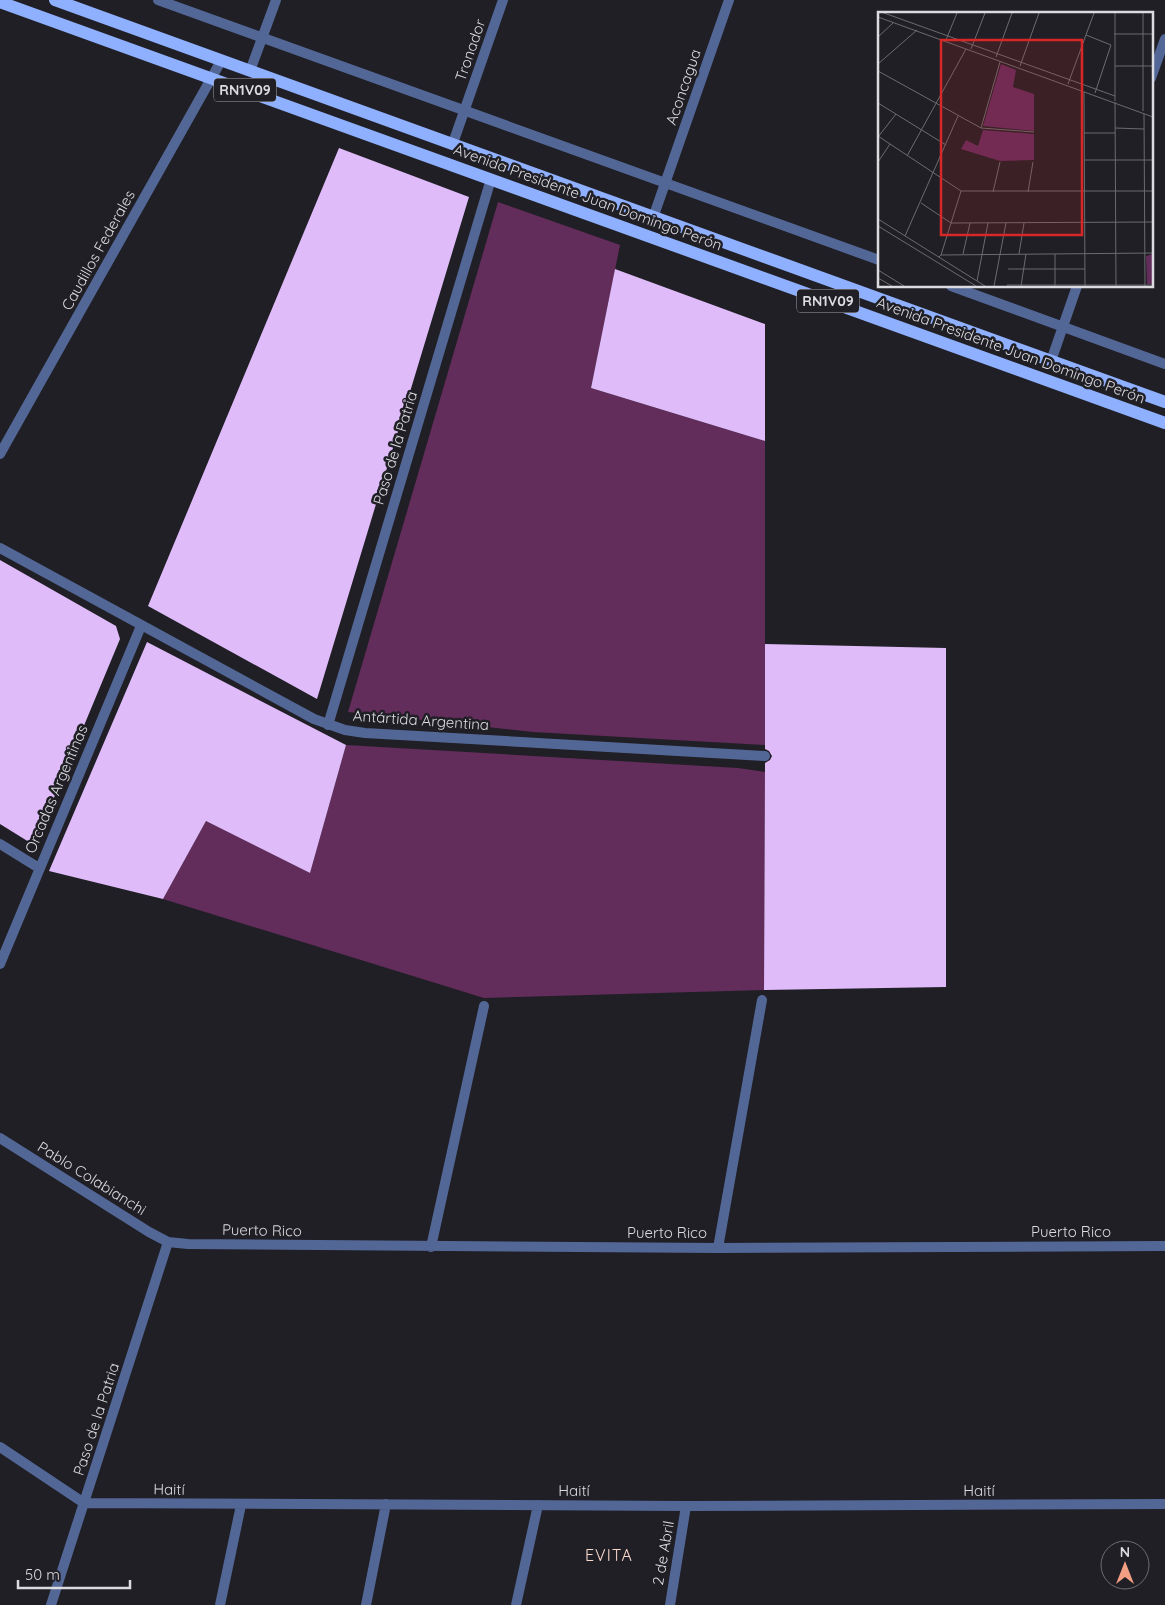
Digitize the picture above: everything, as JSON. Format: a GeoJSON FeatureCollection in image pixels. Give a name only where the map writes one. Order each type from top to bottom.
{"type":"FeatureCollection","features":[{"type":"Feature","properties":{"kind":"main road","name":"Avenida Presidente Juan Domingo Perón"},"geometry":{"type":"LineString","coordinates":[[55,0],[1165,402]]}},
{"type":"Feature","properties":{"kind":"main road","name":"Avenida Presidente Juan Domingo Perón"},"geometry":{"type":"LineString","coordinates":[[0,2],[1165,422]]}},
{"type":"Feature","properties":{"kind":"street"},"geometry":{"type":"LineString","coordinates":[[158,0],[878,260]]}},
{"type":"Feature","properties":{"kind":"street"},"geometry":{"type":"LineString","coordinates":[[250,71],[276,0]]}},
{"type":"Feature","properties":{"kind":"street","name":"Tronador"},"geometry":{"type":"LineString","coordinates":[[452,143],[503,0]]}},
{"type":"Feature","properties":{"kind":"street","name":"Aconcagua"},"geometry":{"type":"LineString","coordinates":[[654,216],[729,0]]}},
{"type":"Feature","properties":{"kind":"street"},"geometry":{"type":"LineString","coordinates":[[1152,75],[1165,39]]}},
{"type":"Feature","properties":{"kind":"street","name":"Caudillos Federales"},"geometry":{"type":"LineString","coordinates":[[0,454],[221,61]]}},
{"type":"Feature","properties":{"kind":"street","name":"Paso de la Patria"},"geometry":{"type":"LineString","coordinates":[[328,725],[491,179]]}},
{"type":"Feature","properties":{"kind":"street"},"geometry":{"type":"LineString","coordinates":[[956,288],[1165,364]]}},
{"type":"Feature","properties":{"kind":"street"},"geometry":{"type":"LineString","coordinates":[[1051,361],[1076,288]]}},
{"type":"Feature","properties":{"kind":"street","name":"Antártida Argentina"},"geometry":{"type":"LineString","coordinates":[[0,548],[141,626],[328,725],[365,733],[765,756]]}},
{"type":"Feature","properties":{"kind":"street","name":"Orcadas Argentinas"},"geometry":{"type":"LineString","coordinates":[[0,964],[141,626]]}},
{"type":"Feature","properties":{"kind":"street"},"geometry":{"type":"LineString","coordinates":[[0,844],[39,868]]}},
{"type":"Feature","properties":{"kind":"street"},"geometry":{"type":"LineString","coordinates":[[718,1248],[762,1000]]}},
{"type":"Feature","properties":{"kind":"street"},"geometry":{"type":"LineString","coordinates":[[431,1247],[484,1006]]}},
{"type":"Feature","properties":{"kind":"street","name":"Pablo Colabianchi"},"geometry":{"type":"LineString","coordinates":[[0,1138],[168,1242]]}},
{"type":"Feature","properties":{"kind":"street","name":"Paso de la Patria"},"geometry":{"type":"LineString","coordinates":[[51,1605],[168,1242]]}},
{"type":"Feature","properties":{"kind":"street","name":"Puerto Rico"},"geometry":{"type":"LineString","coordinates":[[168,1242],[188,1244],[431,1247],[1165,1246]]}},
{"type":"Feature","properties":{"kind":"street"},"geometry":{"type":"LineString","coordinates":[[0,1447],[84,1504]]}},
{"type":"Feature","properties":{"kind":"street","name":"Haití"},"geometry":{"type":"LineString","coordinates":[[84,1504],[686,1506],[1165,1504]]}},
{"type":"Feature","properties":{"kind":"street"},"geometry":{"type":"LineString","coordinates":[[366,1605],[386,1504]]}},
{"type":"Feature","properties":{"kind":"street"},"geometry":{"type":"LineString","coordinates":[[220,1605],[242,1505]]}},
{"type":"Feature","properties":{"kind":"street"},"geometry":{"type":"LineString","coordinates":[[516,1605],[538,1505]]}},
{"type":"Feature","properties":{"kind":"street","name":"2 de Abril"},"geometry":{"type":"LineString","coordinates":[[670,1605],[686,1506]]}},
{"type":"Feature","properties":{"kind":"shaded area"},"geometry":{"type":"Polygon","coordinates":[[[498,202],[620,245],[591,388],[765,441],[765,745],[533,732],[348,712],[498,202]]]}},
{"type":"Feature","properties":{"kind":"shaded area"},"geometry":{"type":"Polygon","coordinates":[[[346,745],[738,768],[765,772],[764,990],[484,998],[163,899],[206,821],[310,873],[346,745]]]}},
{"type":"Feature","properties":{"kind":"building"},"geometry":{"type":"Polygon","coordinates":[[[339,148],[469,197],[317,699],[148,606],[339,148]]]}},
{"type":"Feature","properties":{"kind":"building"},"geometry":{"type":"Polygon","coordinates":[[[615,269],[765,324],[765,441],[591,388],[615,269]]]}},
{"type":"Feature","properties":{"kind":"building"},"geometry":{"type":"Polygon","coordinates":[[[0,560],[116,626],[120,639],[36,841],[29,842],[0,824],[0,560]]]}},
{"type":"Feature","properties":{"kind":"building"},"geometry":{"type":"Polygon","coordinates":[[[147,642],[346,745],[310,873],[206,821],[163,899],[49,871],[147,642]]]}},
{"type":"Feature","properties":{"kind":"building"},"geometry":{"type":"Polygon","coordinates":[[[765,644],[946,648],[946,987],[764,990],[765,763],[772,756],[765,749],[765,644]]]}},
{"type":"Feature","properties":{"kind":"district","name":"EVITA"},"geometry":{"type":"Point","coordinates":[609,1555]}}]}
